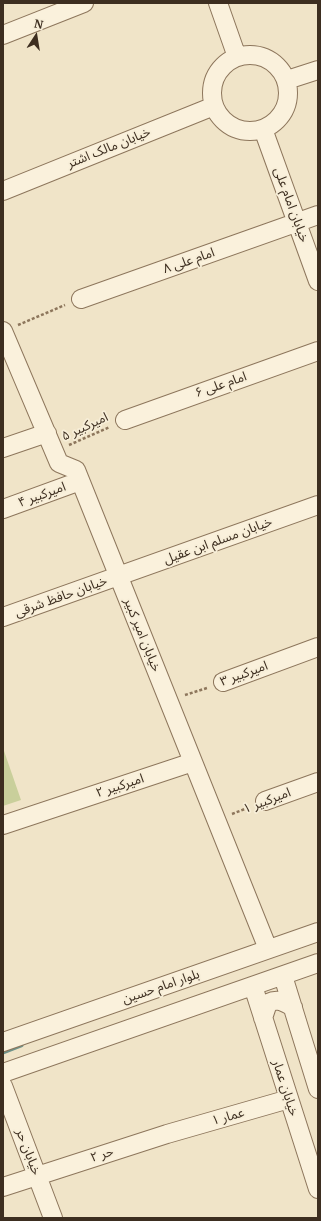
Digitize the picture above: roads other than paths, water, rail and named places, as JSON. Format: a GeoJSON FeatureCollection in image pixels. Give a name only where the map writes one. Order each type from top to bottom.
{"type":"FeatureCollection","features":[{"type":"Feature","properties":{"kind":"street"},"geometry":{"type":"LineString","coordinates":[[3,35],[84,3]]}},
{"type":"Feature","properties":{"kind":"street"},"geometry":{"type":"LineString","coordinates":[[218,3],[237,57]]}},
{"type":"Feature","properties":{"kind":"street"},"geometry":{"type":"LineString","coordinates":[[247,54],[267,58],[282,71],[287,80],[289,90],[285,109],[272,124],[263,129],[243,130],[234,127],[225,122],[214,106],[212,86],[215,76],[221,68],[237,57],[247,54]]}},
{"type":"Feature","properties":{"kind":"street"},"geometry":{"type":"LineString","coordinates":[[287,80],[318,70]]}},
{"type":"Feature","properties":{"kind":"street","name":"خیابان مالک اشتر"},"geometry":{"type":"LineString","coordinates":[[3,191],[214,106]]}},
{"type":"Feature","properties":{"kind":"street","name":"خیابان امام علی"},"geometry":{"type":"LineString","coordinates":[[263,129],[318,282]]}},
{"type":"Feature","properties":{"kind":"street","name":"امام علی ۸"},"geometry":{"type":"LineString","coordinates":[[81,299],[318,215]]}},
{"type":"Feature","properties":{"kind":"street","name":"خیابان امیر کبیر"},"geometry":{"type":"LineString","coordinates":[[3,332],[59,463],[76,470],[268,949]]}},
{"type":"Feature","properties":{"kind":"street","name":"امام علی ۶"},"geometry":{"type":"LineString","coordinates":[[125,420],[318,351]]}},
{"type":"Feature","properties":{"kind":"street"},"geometry":{"type":"LineString","coordinates":[[3,448],[47,433]]}},
{"type":"Feature","properties":{"kind":"street","name":"امیرکبیر ۴"},"geometry":{"type":"LineString","coordinates":[[3,509],[80,481]]}},
{"type":"Feature","properties":{"kind":"street","name":"خیابان مسلم ابن عقیل"},"geometry":{"type":"LineString","coordinates":[[118,576],[318,505]]}},
{"type":"Feature","properties":{"kind":"street","name":"خیابان حافظ شرقی"},"geometry":{"type":"LineString","coordinates":[[3,617],[118,576]]}},
{"type":"Feature","properties":{"kind":"street","name":"امیرکبیر ۳"},"geometry":{"type":"LineString","coordinates":[[223,682],[318,647]]}},
{"type":"Feature","properties":{"kind":"street","name":"امیرکبیر ۲"},"geometry":{"type":"LineString","coordinates":[[3,825],[193,762]]}},
{"type":"Feature","properties":{"kind":"street","name":"امیرکبیر ۱"},"geometry":{"type":"LineString","coordinates":[[265,801],[318,782]]}},
{"type":"Feature","properties":{"kind":"street","name":"بلوار امام حسین"},"geometry":{"type":"LineString","coordinates":[[3,1042],[318,932]]}},
{"type":"Feature","properties":{"kind":"street"},"geometry":{"type":"LineString","coordinates":[[3,1073],[318,963]]}},
{"type":"Feature","properties":{"kind":"street"},"geometry":{"type":"LineString","coordinates":[[283,976],[318,1089]]}},
{"type":"Feature","properties":{"kind":"street","name":"خیابان عمار"},"geometry":{"type":"LineString","coordinates":[[253,986],[318,1189]]}},
{"type":"Feature","properties":{"kind":"street"},"geometry":{"type":"LineString","coordinates":[[263,1018],[268,1003],[274,1000],[280,1000],[293,1007]]}},
{"type":"Feature","properties":{"kind":"street","name":"خیابان حر"},"geometry":{"type":"LineString","coordinates":[[3,1086],[53,1218]]}},
{"type":"Feature","properties":{"kind":"street","name":"عمار ۱"},"geometry":{"type":"LineString","coordinates":[[168,1134],[289,1099]]}},
{"type":"Feature","properties":{"kind":"street","name":"حر ۲"},"geometry":{"type":"LineString","coordinates":[[3,1187],[168,1134]]}},
{"type":"Feature","properties":{"kind":"waterway"},"geometry":{"type":"LineString","coordinates":[[3,1052],[21,1045]]}}]}
